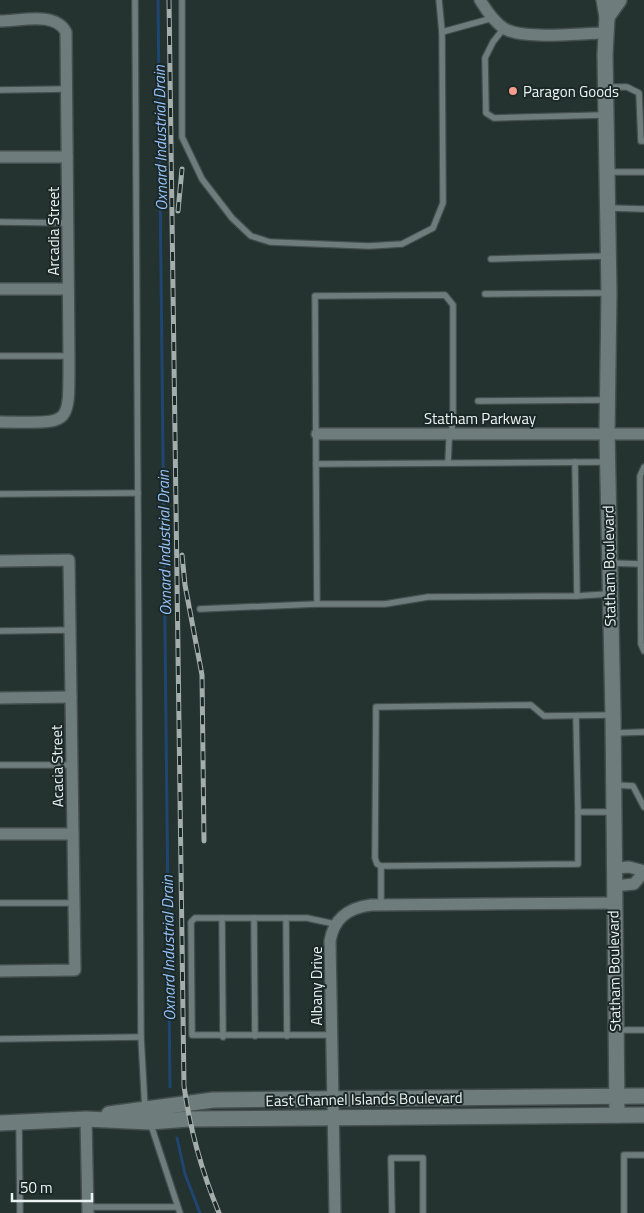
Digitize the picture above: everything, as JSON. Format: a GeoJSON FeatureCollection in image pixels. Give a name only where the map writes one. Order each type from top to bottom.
{"type":"FeatureCollection","features":[{"type":"Feature","properties":{"kind":"main road","name":"Statham Boulevard"},"geometry":{"type":"LineString","coordinates":[[604,0],[607,17],[605,87],[608,256],[607,433],[613,715],[617,1115]]}},
{"type":"Feature","properties":{"kind":"main road"},"geometry":{"type":"LineString","coordinates":[[607,17],[619,0]]}},
{"type":"Feature","properties":{"kind":"main road","name":"East Channel Islands Boulevard"},"geometry":{"type":"LineString","coordinates":[[86,1119],[145,1108],[213,1100],[644,1096]]}},
{"type":"Feature","properties":{"kind":"main road","name":"East Channel Islands Boulevard"},"geometry":{"type":"LineString","coordinates":[[0,1123],[86,1119],[150,1122],[189,1119],[644,1115]]}},
{"type":"Feature","properties":{"kind":"street"},"geometry":{"type":"LineString","coordinates":[[480,0],[504,28],[524,34],[606,33]]}},
{"type":"Feature","properties":{"kind":"street","name":"Arcadia Street"},"geometry":{"type":"LineString","coordinates":[[0,21],[50,19],[57,21],[66,32],[69,356],[69,405],[64,417],[54,422],[0,422]]}},
{"type":"Feature","properties":{"kind":"street"},"geometry":{"type":"LineString","coordinates":[[0,157],[67,157]]}},
{"type":"Feature","properties":{"kind":"street"},"geometry":{"type":"LineString","coordinates":[[0,289],[68,288]]}},
{"type":"Feature","properties":{"kind":"street","name":"Statham Parkway"},"geometry":{"type":"LineString","coordinates":[[316,434],[644,434]]}},
{"type":"Feature","properties":{"kind":"street","name":"Acacia Street"},"geometry":{"type":"LineString","coordinates":[[0,561],[69,560],[75,970],[0,971]]}},
{"type":"Feature","properties":{"kind":"street"},"geometry":{"type":"LineString","coordinates":[[0,698],[71,697]]}},
{"type":"Feature","properties":{"kind":"street"},"geometry":{"type":"LineString","coordinates":[[0,834],[73,834]]}},
{"type":"Feature","properties":{"kind":"street"},"geometry":{"type":"LineString","coordinates":[[614,868],[629,867],[644,872],[634,884],[614,886]]}},
{"type":"Feature","properties":{"kind":"street"},"geometry":{"type":"LineString","coordinates":[[335,924],[349,910],[363,906],[614,903]]}},
{"type":"Feature","properties":{"kind":"street","name":"Albany Drive"},"geometry":{"type":"LineString","coordinates":[[335,924],[330,941],[335,1213]]}},
{"type":"Feature","properties":{"kind":"street"},"geometry":{"type":"LineString","coordinates":[[86,1119],[88,1210]]}},
{"type":"Feature","properties":{"kind":"lane"},"geometry":{"type":"LineString","coordinates":[[88,1210],[178,1210],[145,1108],[141,1037],[135,0]]}},
{"type":"Feature","properties":{"kind":"lane"},"geometry":{"type":"LineString","coordinates":[[182,0],[182,138],[202,179],[232,218],[251,236],[270,242],[369,246],[402,244],[433,228],[443,203],[442,32],[439,0]]}},
{"type":"Feature","properties":{"kind":"lane"},"geometry":{"type":"LineString","coordinates":[[442,32],[494,18]]}},
{"type":"Feature","properties":{"kind":"lane"},"geometry":{"type":"LineString","coordinates":[[504,28],[493,42],[485,58],[486,113],[488,115],[494,118],[605,115]]}},
{"type":"Feature","properties":{"kind":"lane"},"geometry":{"type":"LineString","coordinates":[[605,87],[628,87],[639,93],[641,141],[644,141]]}},
{"type":"Feature","properties":{"kind":"lane"},"geometry":{"type":"LineString","coordinates":[[0,90],[67,89]]}},
{"type":"Feature","properties":{"kind":"lane"},"geometry":{"type":"LineString","coordinates":[[607,172],[644,172]]}},
{"type":"Feature","properties":{"kind":"lane"},"geometry":{"type":"LineString","coordinates":[[607,208],[644,208]]}},
{"type":"Feature","properties":{"kind":"lane"},"geometry":{"type":"LineString","coordinates":[[0,222],[68,223]]}},
{"type":"Feature","properties":{"kind":"lane"},"geometry":{"type":"LineString","coordinates":[[492,259],[608,256]]}},
{"type":"Feature","properties":{"kind":"lane"},"geometry":{"type":"LineString","coordinates":[[485,294],[608,293]]}},
{"type":"Feature","properties":{"kind":"lane"},"geometry":{"type":"LineString","coordinates":[[317,604],[315,296],[445,295],[453,305],[453,423],[448,463]]}},
{"type":"Feature","properties":{"kind":"lane"},"geometry":{"type":"LineString","coordinates":[[0,356],[69,356]]}},
{"type":"Feature","properties":{"kind":"lane"},"geometry":{"type":"LineString","coordinates":[[478,401],[607,400]]}},
{"type":"Feature","properties":{"kind":"lane"},"geometry":{"type":"LineString","coordinates":[[575,462],[577,596]]}},
{"type":"Feature","properties":{"kind":"lane"},"geometry":{"type":"LineString","coordinates":[[316,464],[608,462]]}},
{"type":"Feature","properties":{"kind":"lane"},"geometry":{"type":"LineString","coordinates":[[644,468],[640,476],[641,644],[644,651]]}},
{"type":"Feature","properties":{"kind":"lane"},"geometry":{"type":"LineString","coordinates":[[0,494],[138,493]]}},
{"type":"Feature","properties":{"kind":"lane"},"geometry":{"type":"LineString","coordinates":[[609,563],[640,564]]}},
{"type":"Feature","properties":{"kind":"lane"},"geometry":{"type":"LineString","coordinates":[[200,609],[317,604],[386,604],[428,597],[609,594]]}},
{"type":"Feature","properties":{"kind":"lane"},"geometry":{"type":"LineString","coordinates":[[0,631],[70,630]]}},
{"type":"Feature","properties":{"kind":"lane"},"geometry":{"type":"LineString","coordinates":[[576,716],[578,864],[381,866],[377,864],[375,858],[376,707],[531,705],[544,716],[613,715]]}},
{"type":"Feature","properties":{"kind":"lane"},"geometry":{"type":"LineString","coordinates":[[613,733],[644,732]]}},
{"type":"Feature","properties":{"kind":"lane"},"geometry":{"type":"LineString","coordinates":[[0,765],[72,764]]}},
{"type":"Feature","properties":{"kind":"lane"},"geometry":{"type":"LineString","coordinates":[[613,785],[633,786],[644,806]]}},
{"type":"Feature","properties":{"kind":"lane"},"geometry":{"type":"LineString","coordinates":[[578,812],[614,812]]}},
{"type":"Feature","properties":{"kind":"lane"},"geometry":{"type":"LineString","coordinates":[[381,866],[381,905]]}},
{"type":"Feature","properties":{"kind":"lane"},"geometry":{"type":"LineString","coordinates":[[0,903],[74,903]]}},
{"type":"Feature","properties":{"kind":"lane"},"geometry":{"type":"LineString","coordinates":[[331,1034],[223,1037],[196,1037],[192,1035],[191,922],[196,918],[307,918],[335,924]]}},
{"type":"Feature","properties":{"kind":"lane"},"geometry":{"type":"LineString","coordinates":[[222,918],[223,1037]]}},
{"type":"Feature","properties":{"kind":"lane"},"geometry":{"type":"LineString","coordinates":[[254,918],[255,1036]]}},
{"type":"Feature","properties":{"kind":"lane"},"geometry":{"type":"LineString","coordinates":[[286,918],[287,1036]]}},
{"type":"Feature","properties":{"kind":"lane"},"geometry":{"type":"LineString","coordinates":[[615,1030],[644,1030]]}},
{"type":"Feature","properties":{"kind":"lane"},"geometry":{"type":"LineString","coordinates":[[0,1038],[141,1037]]}},
{"type":"Feature","properties":{"kind":"lane"},"geometry":{"type":"LineString","coordinates":[[20,1123],[20,1213]]}},
{"type":"Feature","properties":{"kind":"lane"},"geometry":{"type":"LineString","coordinates":[[624,1213],[624,1155],[644,1155]]}},
{"type":"Feature","properties":{"kind":"lane"},"geometry":{"type":"LineString","coordinates":[[392,1213],[391,1158],[423,1158],[424,1213]]}},
{"type":"Feature","properties":{"kind":"waterway","name":"Oxnard Industrial Drain"},"geometry":{"type":"LineString","coordinates":[[158,0],[170,1087]]}},
{"type":"Feature","properties":{"kind":"waterway","name":"Oxnard Industrial Drain"},"geometry":{"type":"LineString","coordinates":[[177,1138],[185,1174],[200,1213]]}},
{"type":"Feature","properties":{"kind":"railway"},"geometry":{"type":"LineString","coordinates":[[169,0],[184,1086],[197,1151],[219,1213]]}},
{"type":"Feature","properties":{"kind":"railway"},"geometry":{"type":"LineString","coordinates":[[178,211],[182,169]]}},
{"type":"Feature","properties":{"kind":"railway"},"geometry":{"type":"LineString","coordinates":[[182,555],[185,585],[202,675],[204,841]]}},
{"type":"Feature","properties":{"kind":"place","name":"Paragon Goods"},"geometry":{"type":"Point","coordinates":[513,91]}}]}
